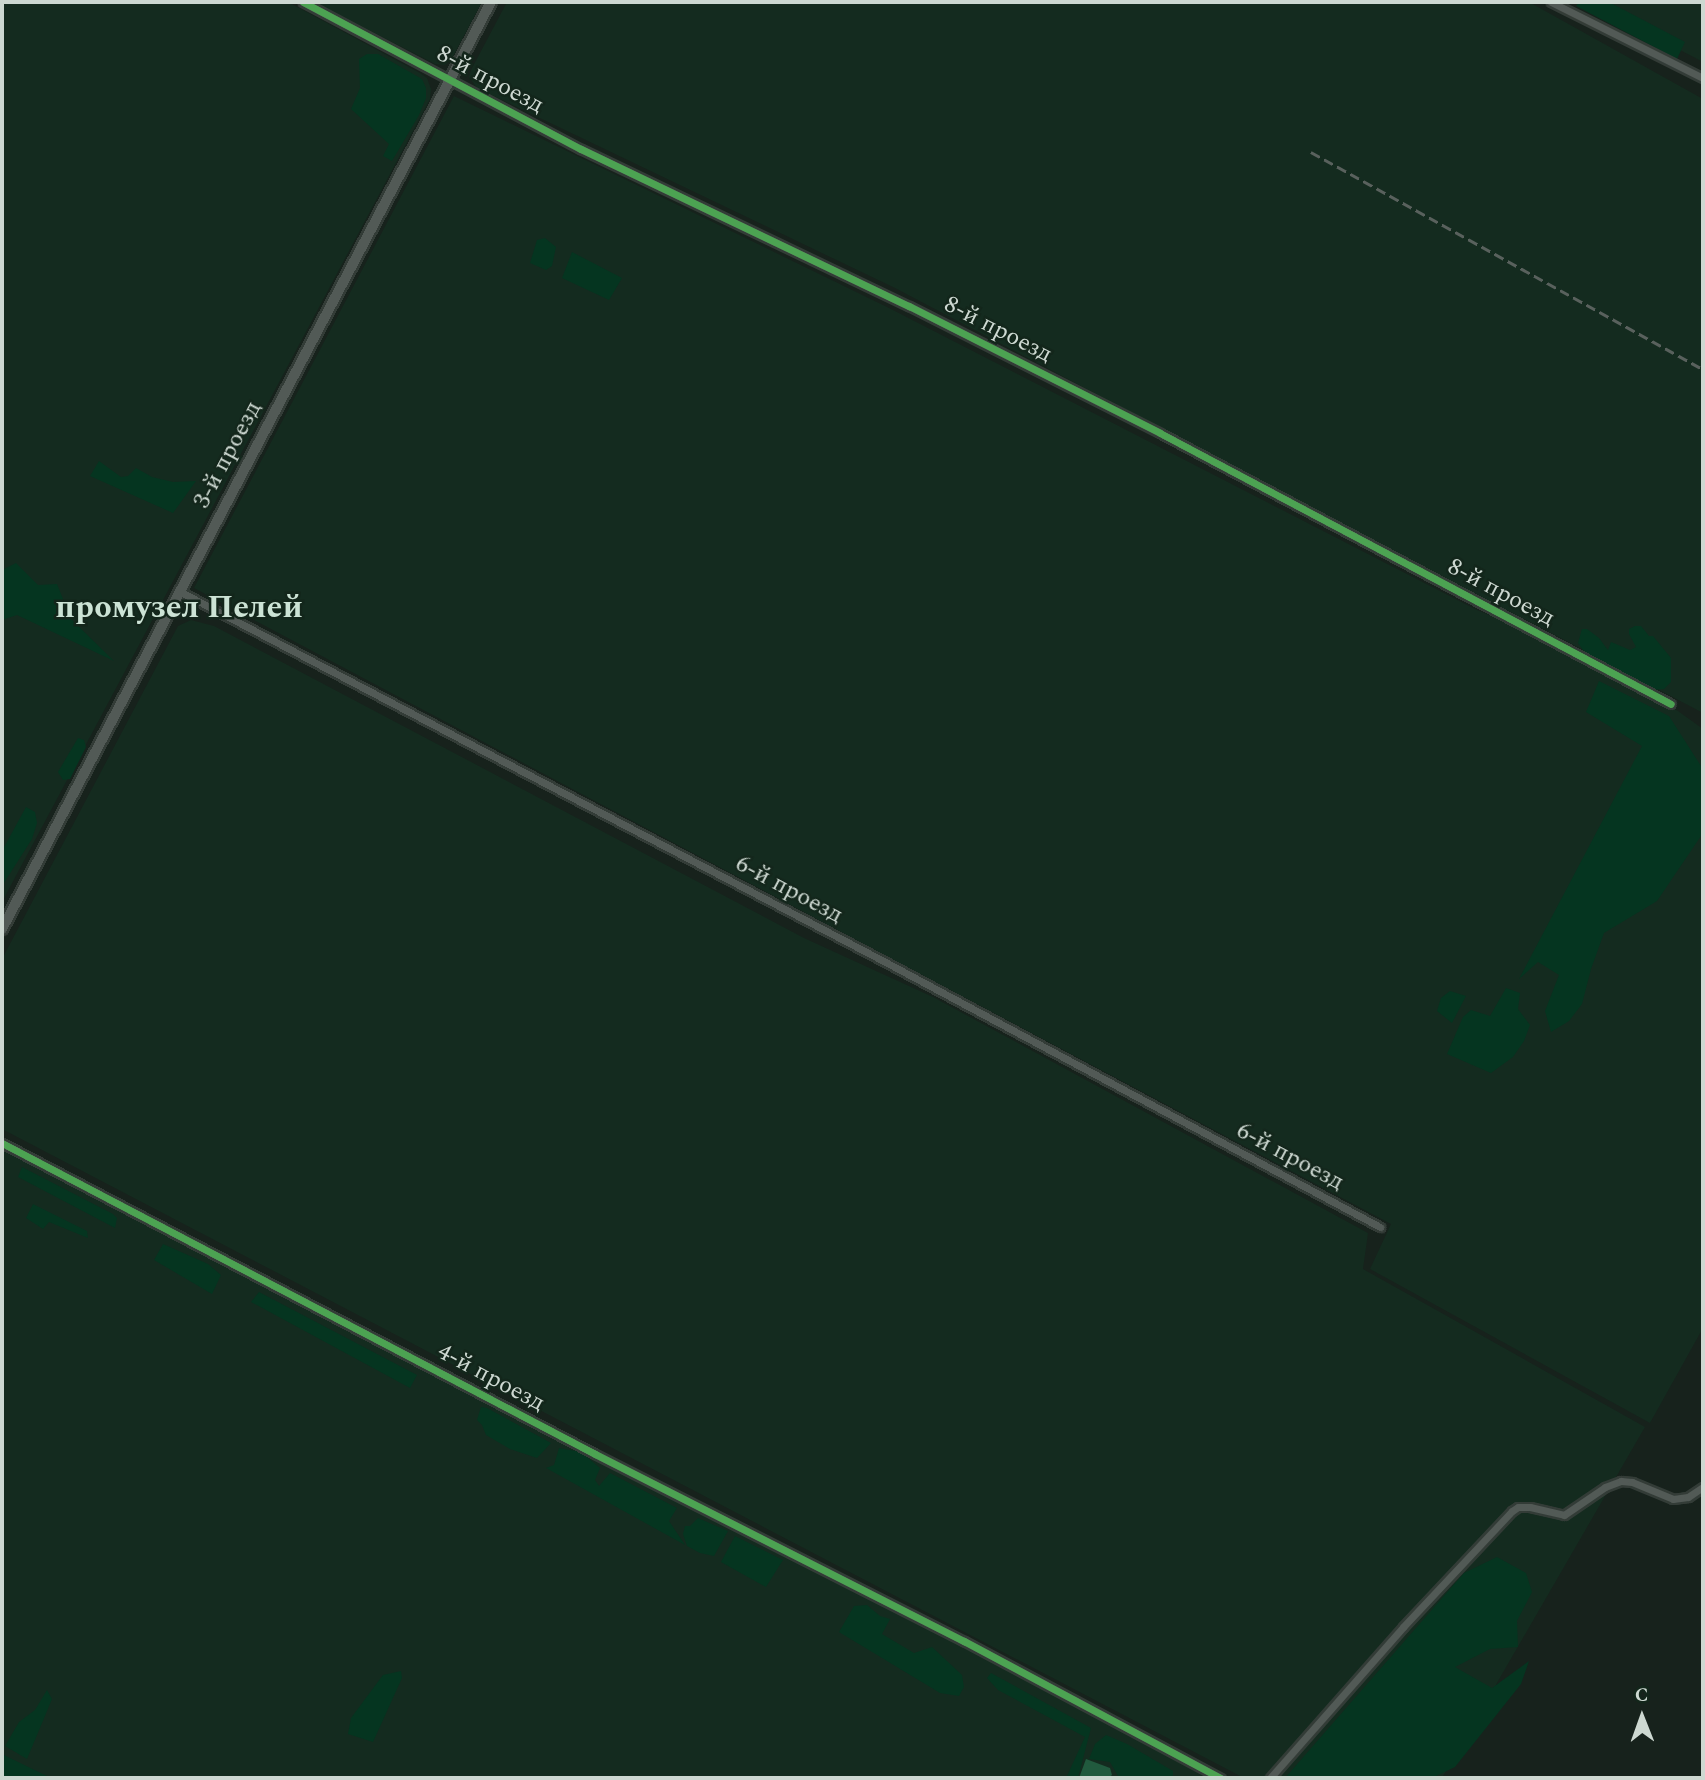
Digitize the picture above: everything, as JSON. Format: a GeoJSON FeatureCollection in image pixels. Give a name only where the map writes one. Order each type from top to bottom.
{"type":"FeatureCollection","features":[{"type":"Feature","properties":{"kind":"street","name":"8-й проезд"},"geometry":{"type":"LineString","coordinates":[[303,2],[449,82],[581,149],[909,306],[1160,433],[1671,704]]}},
{"type":"Feature","properties":{"kind":"street","name":"3-й проезд"},"geometry":{"type":"LineString","coordinates":[[2,929],[491,2]]}},
{"type":"Feature","properties":{"kind":"street"},"geometry":{"type":"LineString","coordinates":[[1551,2],[1703,78]]}},
{"type":"Feature","properties":{"kind":"street","name":"6-й проезд"},"geometry":{"type":"LineString","coordinates":[[179,591],[880,959],[1380,1227]]}},
{"type":"Feature","properties":{"kind":"street","name":"4-й проезд"},"geometry":{"type":"LineString","coordinates":[[2,1143],[599,1457],[964,1641],[1221,1778]]}},
{"type":"Feature","properties":{"kind":"street"},"geometry":{"type":"LineString","coordinates":[[1270,1778],[1403,1627],[1512,1511],[1530,1507],[1564,1515],[1605,1487],[1621,1481],[1632,1482],[1673,1499],[1688,1497],[1703,1487]]}},
{"type":"Feature","properties":{"kind":"shaded area"},"geometry":{"type":"Polygon","coordinates":[[[2,2],[288,2],[420,73],[427,78],[431,89],[430,99],[2,902],[2,2]]]}},
{"type":"Feature","properties":{"kind":"shaded area"},"geometry":{"type":"Polygon","coordinates":[[[314,2],[482,2],[451,60],[445,65],[435,64],[314,2]]]}},
{"type":"Feature","properties":{"kind":"shaded area"},"geometry":{"type":"Polygon","coordinates":[[[507,2],[1529,2],[1703,99],[1703,713],[895,288],[477,88],[469,77],[471,70],[507,2]]]}},
{"type":"Feature","properties":{"kind":"shaded area"},"geometry":{"type":"Polygon","coordinates":[[[1579,2],[1609,2],[1685,42],[1677,59],[1576,6],[1579,2]]]}},
{"type":"Feature","properties":{"kind":"shaded area"},"geometry":{"type":"Polygon","coordinates":[[[1588,2],[1703,2],[1703,62],[1588,2]]]}},
{"type":"Feature","properties":{"kind":"shaded area"},"geometry":{"type":"Polygon","coordinates":[[[367,54],[378,54],[422,79],[426,88],[426,98],[419,115],[392,161],[383,156],[389,144],[351,109],[360,88],[359,59],[367,54]]]}},
{"type":"Feature","properties":{"kind":"shaded area"},"geometry":{"type":"Polygon","coordinates":[[[454,96],[889,308],[1477,610],[1531,633],[1678,711],[1703,729],[1703,1328],[1650,1423],[1370,1269],[1391,1224],[194,588],[454,96]]]}},
{"type":"Feature","properties":{"kind":"shaded area"},"geometry":{"type":"Polygon","coordinates":[[[545,238],[556,247],[552,266],[546,270],[530,263],[537,240],[545,238]]]}},
{"type":"Feature","properties":{"kind":"shaded area"},"geometry":{"type":"Polygon","coordinates":[[[572,252],[622,278],[609,300],[562,278],[572,252]]]}},
{"type":"Feature","properties":{"kind":"shaded area"},"geometry":{"type":"Polygon","coordinates":[[[99,461],[121,477],[128,476],[136,468],[152,477],[173,482],[196,481],[173,513],[90,476],[99,461]]]}},
{"type":"Feature","properties":{"kind":"shaded area"},"geometry":{"type":"Polygon","coordinates":[[[16,563],[38,585],[57,584],[71,619],[114,661],[17,615],[2,620],[2,570],[16,563]]]}},
{"type":"Feature","properties":{"kind":"shaded area"},"geometry":{"type":"Polygon","coordinates":[[[191,620],[214,626],[804,938],[933,997],[1368,1233],[1363,1269],[1645,1427],[1442,1778],[1244,1778],[2,1129],[2,959],[178,626],[191,620]]]}},
{"type":"Feature","properties":{"kind":"shaded area"},"geometry":{"type":"Polygon","coordinates":[[[1641,626],[1649,636],[1653,636],[1671,658],[1671,682],[1664,689],[1652,690],[1588,657],[1578,643],[1582,629],[1587,629],[1599,638],[1608,650],[1611,642],[1630,650],[1636,647],[1629,629],[1641,626]]]}},
{"type":"Feature","properties":{"kind":"shaded area"},"geometry":{"type":"Polygon","coordinates":[[[1599,681],[1669,716],[1701,766],[1703,833],[1657,901],[1604,933],[1582,1004],[1569,1021],[1551,1032],[1545,1011],[1559,975],[1538,962],[1519,979],[1642,746],[1586,712],[1599,681]]]}},
{"type":"Feature","properties":{"kind":"shaded area"},"geometry":{"type":"Polygon","coordinates":[[[78,738],[84,740],[86,747],[70,779],[63,780],[58,772],[78,738]]]}},
{"type":"Feature","properties":{"kind":"shaded area"},"geometry":{"type":"Polygon","coordinates":[[[26,807],[35,812],[37,823],[32,839],[2,886],[2,851],[26,807]]]}},
{"type":"Feature","properties":{"kind":"shaded area"},"geometry":{"type":"Polygon","coordinates":[[[1506,988],[1520,993],[1518,1009],[1530,1025],[1524,1041],[1513,1057],[1491,1073],[1447,1054],[1463,1017],[1471,1010],[1490,1016],[1506,988]]]}},
{"type":"Feature","properties":{"kind":"shaded area"},"geometry":{"type":"Polygon","coordinates":[[[1450,991],[1466,996],[1452,1023],[1437,1011],[1441,998],[1450,991]]]}},
{"type":"Feature","properties":{"kind":"shaded area"},"geometry":{"type":"Polygon","coordinates":[[[2,1150],[981,1652],[1207,1778],[2,1778],[2,1150]]]}},
{"type":"Feature","properties":{"kind":"shaded area"},"geometry":{"type":"Polygon","coordinates":[[[22,1167],[113,1214],[117,1218],[115,1228],[18,1177],[22,1167]]]}},
{"type":"Feature","properties":{"kind":"shaded area"},"geometry":{"type":"Polygon","coordinates":[[[33,1204],[87,1231],[88,1238],[49,1222],[43,1229],[26,1218],[33,1204]]]}},
{"type":"Feature","properties":{"kind":"shaded area"},"geometry":{"type":"Polygon","coordinates":[[[163,1244],[208,1264],[221,1275],[212,1294],[154,1260],[163,1244]]]}},
{"type":"Feature","properties":{"kind":"shaded area"},"geometry":{"type":"Polygon","coordinates":[[[259,1292],[417,1375],[410,1388],[251,1302],[259,1292]]]}},
{"type":"Feature","properties":{"kind":"shaded area"},"geometry":{"type":"Polygon","coordinates":[[[481,1407],[551,1443],[537,1458],[510,1449],[486,1435],[477,1420],[481,1407]]]}},
{"type":"Feature","properties":{"kind":"shaded area"},"geometry":{"type":"Polygon","coordinates":[[[559,1448],[581,1452],[600,1468],[595,1480],[599,1486],[610,1473],[677,1508],[669,1521],[685,1545],[546,1468],[554,1465],[559,1448]]]}},
{"type":"Feature","properties":{"kind":"shaded area"},"geometry":{"type":"Polygon","coordinates":[[[698,1518],[728,1531],[714,1556],[687,1546],[683,1534],[685,1526],[690,1526],[698,1518]]]}},
{"type":"Feature","properties":{"kind":"shaded area"},"geometry":{"type":"Polygon","coordinates":[[[735,1536],[783,1560],[766,1587],[721,1562],[735,1536]]]}},
{"type":"Feature","properties":{"kind":"shaded area"},"geometry":{"type":"Polygon","coordinates":[[[1497,1557],[1526,1573],[1532,1592],[1517,1621],[1518,1647],[1490,1649],[1455,1667],[1492,1688],[1529,1661],[1521,1684],[1455,1767],[1432,1778],[1285,1778],[1464,1573],[1497,1557]]]}},
{"type":"Feature","properties":{"kind":"shaded area"},"geometry":{"type":"Polygon","coordinates":[[[867,1605],[880,1616],[890,1619],[882,1634],[914,1653],[932,1647],[962,1675],[964,1687],[959,1696],[940,1693],[839,1632],[854,1606],[867,1605]]]}},
{"type":"Feature","properties":{"kind":"shaded area"},"geometry":{"type":"Polygon","coordinates":[[[401,1671],[402,1678],[373,1742],[348,1734],[351,1718],[383,1675],[401,1671]]]}},
{"type":"Feature","properties":{"kind":"shaded area"},"geometry":{"type":"Polygon","coordinates":[[[991,1673],[1091,1728],[1078,1778],[1066,1778],[1085,1737],[998,1690],[987,1678],[991,1673]]]}},
{"type":"Feature","properties":{"kind":"shaded area"},"geometry":{"type":"Polygon","coordinates":[[[47,1690],[52,1699],[27,1759],[5,1746],[19,1722],[35,1710],[47,1690]]]}},
{"type":"Feature","properties":{"kind":"shaded area"},"geometry":{"type":"Polygon","coordinates":[[[1106,1735],[1173,1771],[1173,1778],[1115,1778],[1118,1776],[1110,1762],[1089,1759],[1095,1744],[1106,1735]]]}},
{"type":"Feature","properties":{"kind":"shaded area"},"geometry":{"type":"Polygon","coordinates":[[[2,1754],[14,1760],[51,1778],[2,1778],[2,1754]]]}},
{"type":"Feature","properties":{"kind":"shaded area"},"geometry":{"type":"Polygon","coordinates":[[[1086,1759],[1110,1768],[1112,1775],[1108,1778],[1079,1778],[1086,1759]]]}},
{"type":"Feature","properties":{"kind":"railway"},"geometry":{"type":"LineString","coordinates":[[1311,152],[1703,369]]}},
{"type":"Feature","properties":{"kind":"cycle path"},"geometry":{"type":"LineString","coordinates":[[303,2],[581,149],[909,306],[1160,433],[1671,704]]}},
{"type":"Feature","properties":{"kind":"cycle path"},"geometry":{"type":"LineString","coordinates":[[2,1143],[595,1454],[964,1641],[1221,1778]]}},
{"type":"Feature","properties":{"kind":"district","name":"промузел Пелей"},"geometry":{"type":"Point","coordinates":[179,608]}}]}
